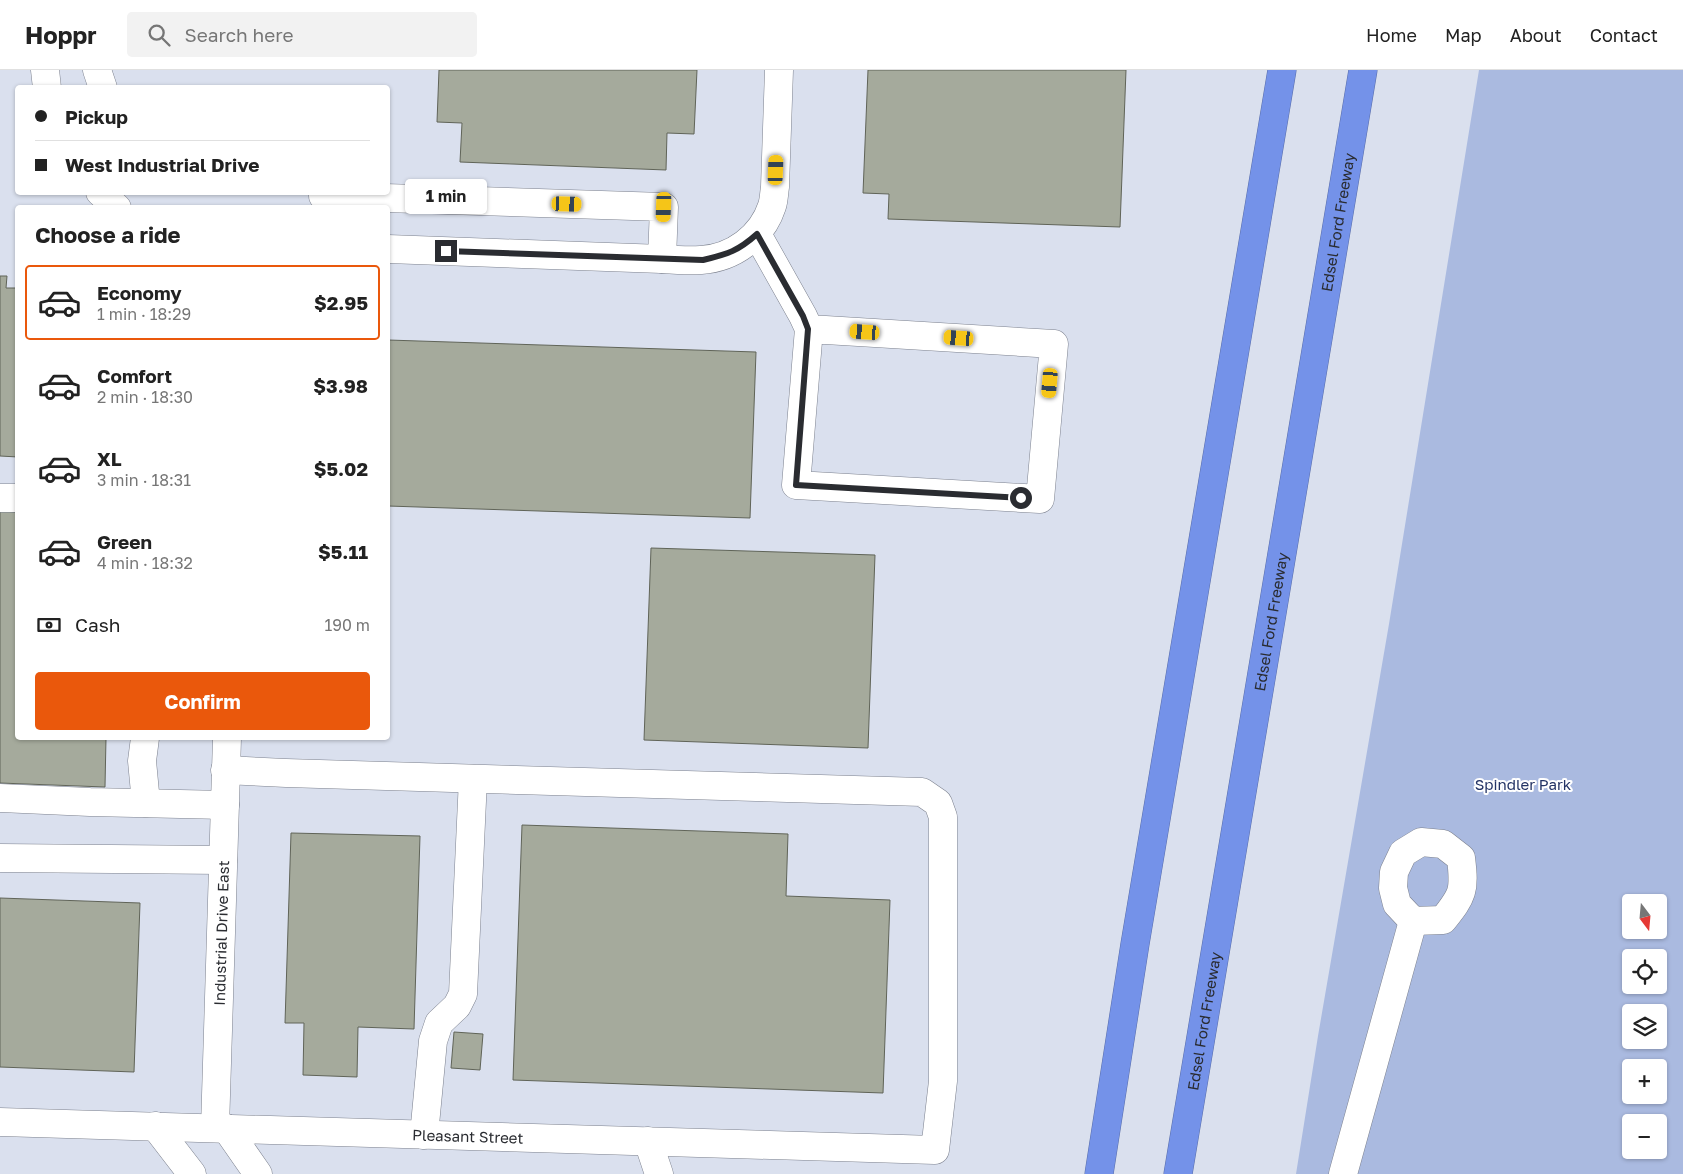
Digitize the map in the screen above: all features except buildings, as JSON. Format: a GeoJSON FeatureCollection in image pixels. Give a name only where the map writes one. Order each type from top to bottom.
{"type":"FeatureCollection","features":[{"type":"Feature","properties":{"kind":"highway"},"geometry":{"type":"LineString","coordinates":[[1099,1174],[1134,944],[1282,70]]}},
{"type":"Feature","properties":{"kind":"highway","name":"Edsel Ford Freeway"},"geometry":{"type":"LineString","coordinates":[[1178,1174],[1363,70]]}},
{"type":"Feature","properties":{"kind":"street"},"geometry":{"type":"LineString","coordinates":[[45,70],[47,85]]}},
{"type":"Feature","properties":{"kind":"street"},"geometry":{"type":"LineString","coordinates":[[97,70],[102,85]]}},
{"type":"Feature","properties":{"kind":"street"},"geometry":{"type":"LineString","coordinates":[[390,249],[662,260],[703,260],[726,255],[743,246],[757,234],[772,206],[775,187],[779,70]]}},
{"type":"Feature","properties":{"kind":"street"},"geometry":{"type":"LineString","coordinates":[[103,195],[114,205]]}},
{"type":"Feature","properties":{"kind":"street"},"geometry":{"type":"LineString","coordinates":[[323,195],[373,203],[664,207],[662,260]]}},
{"type":"Feature","properties":{"kind":"street"},"geometry":{"type":"LineString","coordinates":[[757,234],[803,316],[808,329],[796,485],[1040,498],[1054,344],[808,329]]}},
{"type":"Feature","properties":{"kind":"street"},"geometry":{"type":"LineString","coordinates":[[0,498],[15,498]]}},
{"type":"Feature","properties":{"kind":"street"},"geometry":{"type":"LineString","coordinates":[[145,740],[142,761],[146,803]]}},
{"type":"Feature","properties":{"kind":"street","name":"Industrial Drive East"},"geometry":{"type":"LineString","coordinates":[[220,1128],[223,860],[227,740]]}},
{"type":"Feature","properties":{"kind":"street"},"geometry":{"type":"LineString","coordinates":[[225,770],[473,779],[463,994],[458,1006],[439,1023],[433,1041],[424,1135]]}},
{"type":"Feature","properties":{"kind":"street","name":"Pleasant Street"},"geometry":{"type":"LineString","coordinates":[[0,1122],[935,1150],[943,1081],[944,817],[938,803],[922,792],[473,779]]}},
{"type":"Feature","properties":{"kind":"street"},"geometry":{"type":"LineString","coordinates":[[0,798],[225,805]]}},
{"type":"Feature","properties":{"kind":"street"},"geometry":{"type":"LineString","coordinates":[[0,858],[223,860]]}},
{"type":"Feature","properties":{"kind":"street"},"geometry":{"type":"LineString","coordinates":[[1343,1174],[1413,921]]}},
{"type":"Feature","properties":{"kind":"street"},"geometry":{"type":"LineString","coordinates":[[155,1126],[192,1174]]}},
{"type":"Feature","properties":{"kind":"street"},"geometry":{"type":"LineString","coordinates":[[220,1128],[258,1174]]}},
{"type":"Feature","properties":{"kind":"street"},"geometry":{"type":"LineString","coordinates":[[648,1141],[659,1174]]}},
{"type":"Feature","properties":{"kind":"green space","name":"Spindler Park"},"geometry":{"type":"Polygon","coordinates":[[[1479,70],[1683,70],[1683,1174],[1296,1174],[1389,624],[1479,70]]]}},
{"type":"Feature","properties":{"kind":"route"},"geometry":{"type":"LineString","coordinates":[[446,251],[703,260],[726,255],[743,246],[757,234],[803,316],[808,329],[796,485],[1021,498]]}}]}
